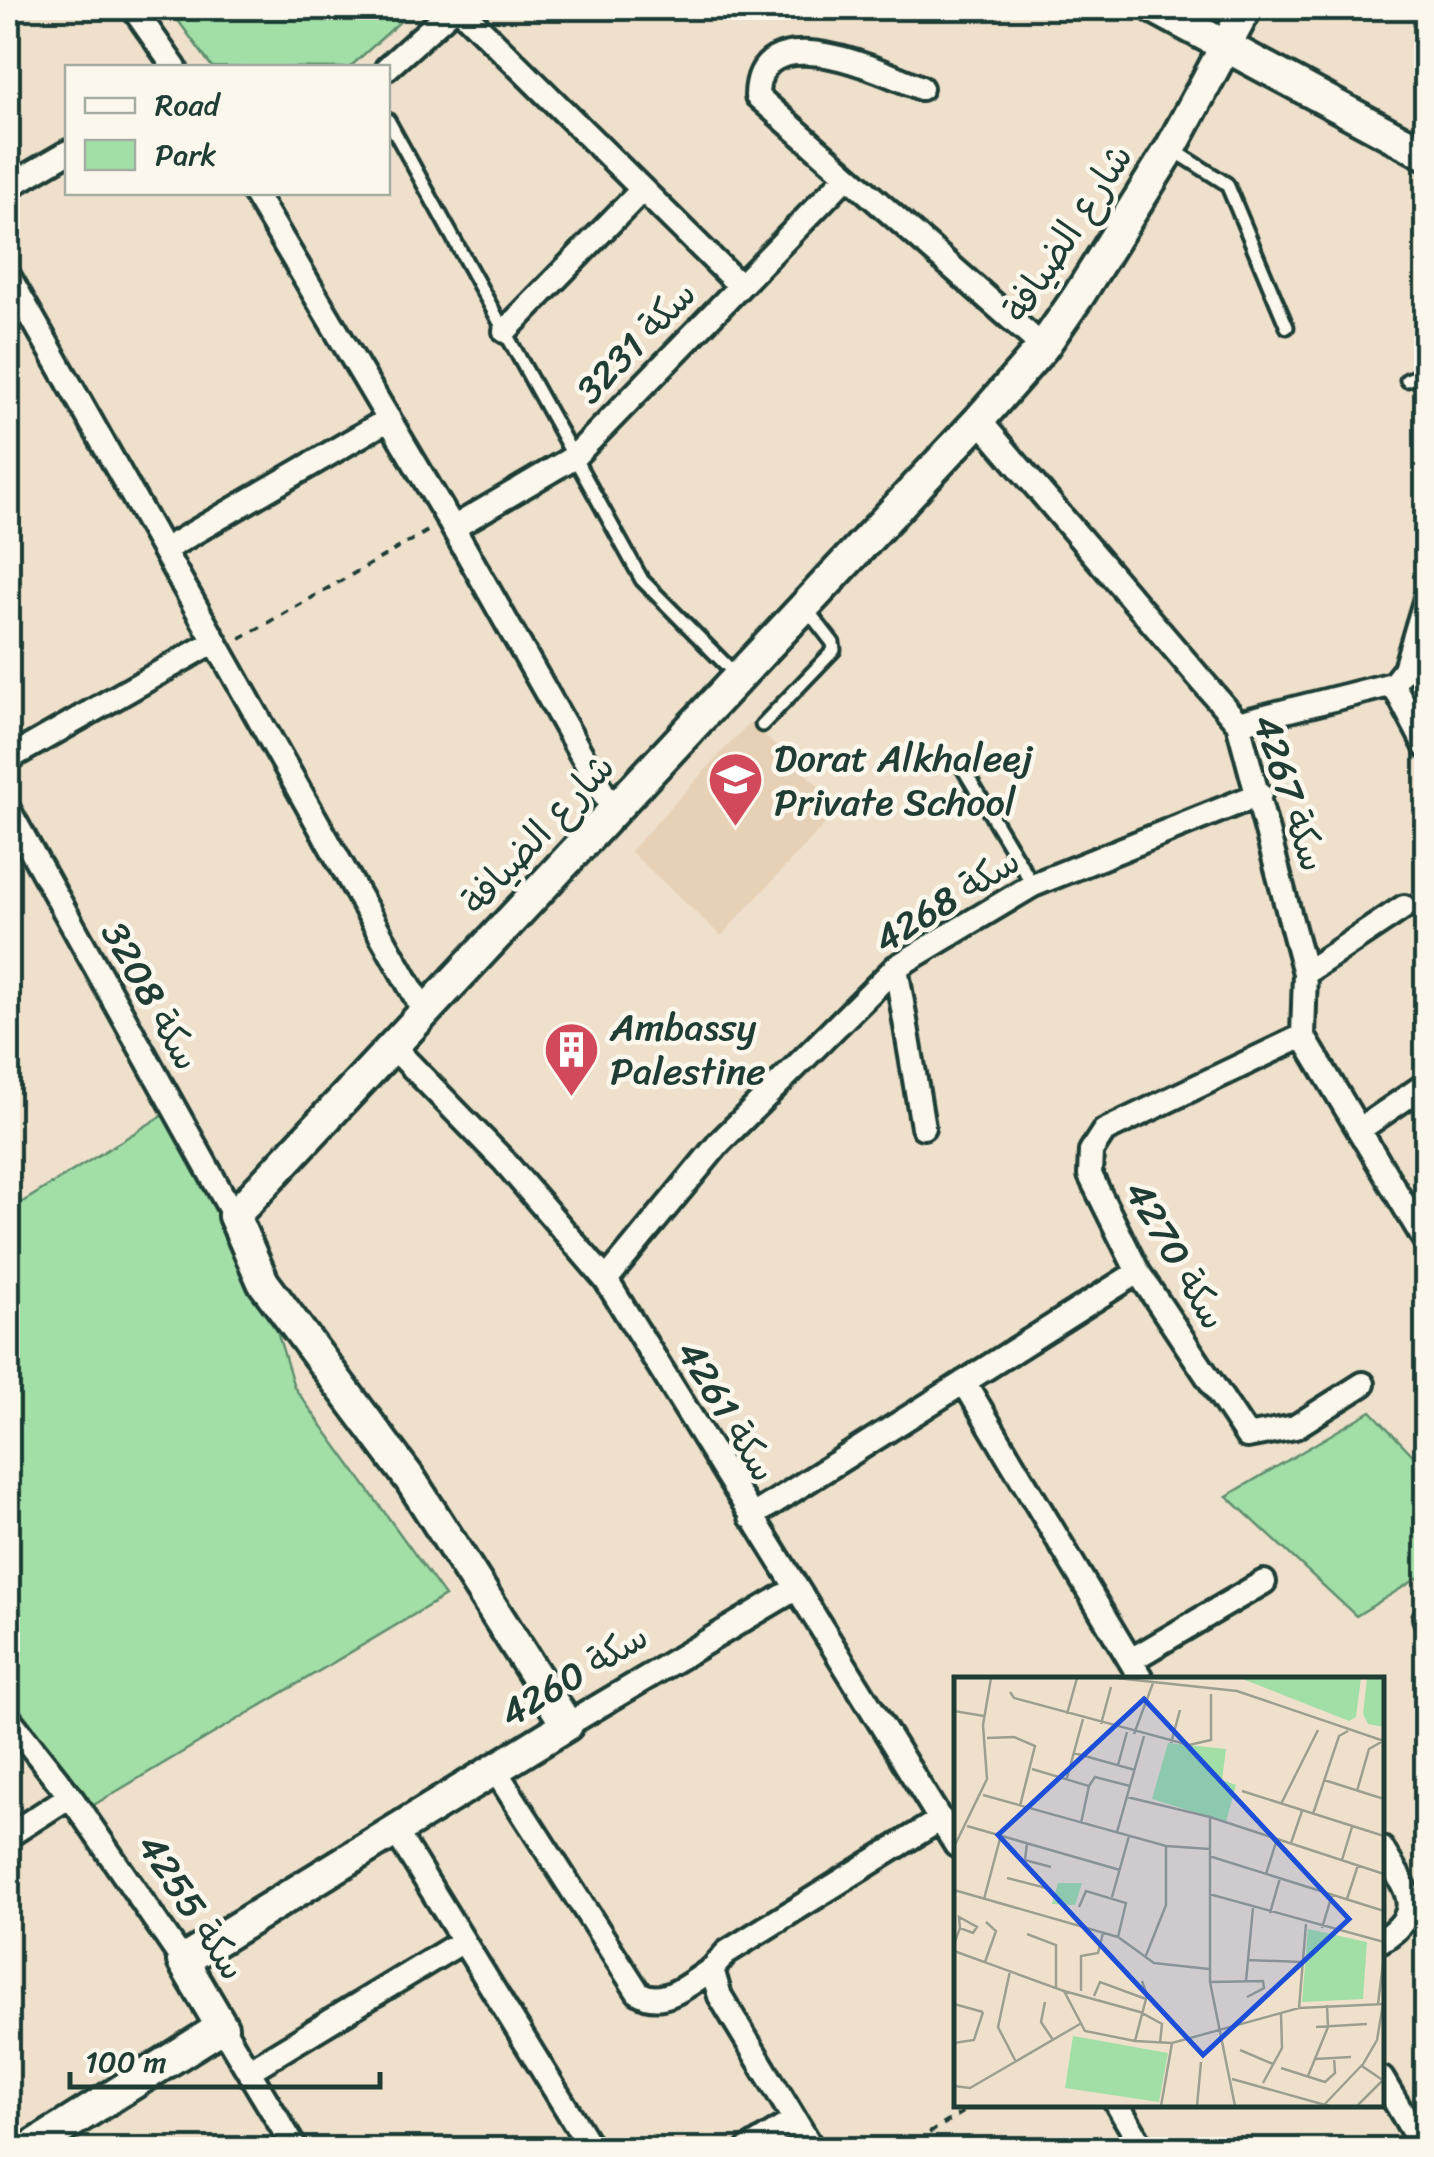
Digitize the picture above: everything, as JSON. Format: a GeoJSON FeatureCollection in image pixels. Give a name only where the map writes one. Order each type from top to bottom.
{"type":"FeatureCollection","features":[{"type":"Feature","properties":{"kind":"street"},"geometry":{"type":"LineString","coordinates":[[133,8],[173,65]]}},
{"type":"Feature","properties":{"kind":"street"},"geometry":{"type":"LineString","coordinates":[[390,65],[456,8],[738,285]]}},
{"type":"Feature","properties":{"kind":"street"},"geometry":{"type":"LineString","coordinates":[[1156,8],[1426,154]]}},
{"type":"Feature","properties":{"kind":"street","name":"شارع الضيافة"},"geometry":{"type":"LineString","coordinates":[[234,1216],[980,420],[1043,347],[1171,148],[1246,8]]}},
{"type":"Feature","properties":{"kind":"street"},"geometry":{"type":"LineString","coordinates":[[921,88],[853,60],[819,53],[786,54],[768,63],[758,79],[757,96],[1043,347]]}},
{"type":"Feature","properties":{"kind":"street"},"geometry":{"type":"LineString","coordinates":[[8,186],[65,154]]}},
{"type":"Feature","properties":{"kind":"street","name":"سكة 3231"},"geometry":{"type":"LineString","coordinates":[[451,524],[574,457],[846,176]]}},
{"type":"Feature","properties":{"kind":"street"},"geometry":{"type":"LineString","coordinates":[[504,332],[642,190]]}},
{"type":"Feature","properties":{"kind":"street"},"geometry":{"type":"LineString","coordinates":[[256,195],[451,524],[614,812]]}},
{"type":"Feature","properties":{"kind":"street"},"geometry":{"type":"LineString","coordinates":[[8,275],[426,1013]]}},
{"type":"Feature","properties":{"kind":"street"},"geometry":{"type":"LineString","coordinates":[[164,550],[389,420]]}},
{"type":"Feature","properties":{"kind":"street","name":"سكة 4267"},"geometry":{"type":"LineString","coordinates":[[980,420],[1238,723],[1306,974],[1303,1036]]}},
{"type":"Feature","properties":{"kind":"street"},"geometry":{"type":"LineString","coordinates":[[1238,723],[1393,684],[1405,669],[1426,598]]}},
{"type":"Feature","properties":{"kind":"street"},"geometry":{"type":"LineString","coordinates":[[8,759],[217,646]]}},
{"type":"Feature","properties":{"kind":"street"},"geometry":{"type":"LineString","coordinates":[[1393,684],[1426,747]]}},
{"type":"Feature","properties":{"kind":"street","name":"سكة 4268"},"geometry":{"type":"LineString","coordinates":[[606,1280],[719,1143],[896,967],[1032,884],[1260,794]]}},
{"type":"Feature","properties":{"kind":"street","name":"سكة 3208"},"geometry":{"type":"LineString","coordinates":[[8,809],[234,1216]]}},
{"type":"Feature","properties":{"kind":"street"},"geometry":{"type":"LineString","coordinates":[[1306,974],[1404,907]]}},
{"type":"Feature","properties":{"kind":"street"},"geometry":{"type":"LineString","coordinates":[[896,967],[923,1126]]}},
{"type":"Feature","properties":{"kind":"street"},"geometry":{"type":"LineString","coordinates":[[1303,1036],[1426,1242]]}},
{"type":"Feature","properties":{"kind":"street","name":"سكة 4270"},"geometry":{"type":"LineString","coordinates":[[1303,1036],[1104,1131],[1090,1151],[1090,1175],[1138,1272],[1247,1436],[1295,1427],[1363,1384]]}},
{"type":"Feature","properties":{"kind":"street","name":"سكة 4261"},"geometry":{"type":"LineString","coordinates":[[393,1047],[504,1161],[606,1280],[954,1842]]}},
{"type":"Feature","properties":{"kind":"street"},"geometry":{"type":"LineString","coordinates":[[1358,1130],[1426,1084]]}},
{"type":"Feature","properties":{"kind":"street"},"geometry":{"type":"LineString","coordinates":[[234,1216],[263,1282],[410,1479],[567,1725]]}},
{"type":"Feature","properties":{"kind":"street"},"geometry":{"type":"LineString","coordinates":[[750,1517],[1138,1272]]}},
{"type":"Feature","properties":{"kind":"street"},"geometry":{"type":"LineString","coordinates":[[964,1382],[1136,1670],[1264,1582]]}},
{"type":"Feature","properties":{"kind":"street","name":"سكة 4260"},"geometry":{"type":"LineString","coordinates":[[183,1962],[795,1589]]}},
{"type":"Feature","properties":{"kind":"street","name":"سكة 4255"},"geometry":{"type":"LineString","coordinates":[[8,1717],[70,1796],[183,1962],[296,2150]]}},
{"type":"Feature","properties":{"kind":"street"},"geometry":{"type":"LineString","coordinates":[[495,1770],[638,1992],[647,1998],[665,1998],[712,1970],[728,1952],[940,1819]]}},
{"type":"Feature","properties":{"kind":"street"},"geometry":{"type":"LineString","coordinates":[[8,1836],[70,1796]]}},
{"type":"Feature","properties":{"kind":"street"},"geometry":{"type":"LineString","coordinates":[[395,1830],[592,2150]]}},
{"type":"Feature","properties":{"kind":"street"},"geometry":{"type":"LineString","coordinates":[[1384,1852],[1410,1896],[1409,1912],[1398,1930],[1384,1939]]}},
{"type":"Feature","properties":{"kind":"street"},"geometry":{"type":"LineString","coordinates":[[250,2070],[463,1941]]}},
{"type":"Feature","properties":{"kind":"street"},"geometry":{"type":"LineString","coordinates":[[712,1970],[720,1996],[813,2150]]}},
{"type":"Feature","properties":{"kind":"street"},"geometry":{"type":"LineString","coordinates":[[27,2150],[222,2027]]}},
{"type":"Feature","properties":{"kind":"street"},"geometry":{"type":"LineString","coordinates":[[1384,2082],[1424,2146]]}},
{"type":"Feature","properties":{"kind":"street"},"geometry":{"type":"LineString","coordinates":[[1118,2107],[1144,2150]]}},
{"type":"Feature","properties":{"kind":"street"},"geometry":{"type":"LineString","coordinates":[[747,2150],[794,2120]]}},
{"type":"Feature","properties":{"kind":"lane"},"geometry":{"type":"LineString","coordinates":[[390,124],[642,580],[738,678]]}},
{"type":"Feature","properties":{"kind":"lane"},"geometry":{"type":"LineString","coordinates":[[1171,148],[1228,184],[1287,327]]}},
{"type":"Feature","properties":{"kind":"lane"},"geometry":{"type":"LineString","coordinates":[[1407,380],[1426,373]]}},
{"type":"Feature","properties":{"kind":"lane"},"geometry":{"type":"LineString","coordinates":[[762,725],[834,650],[833,643],[804,607]]}},
{"type":"Feature","properties":{"kind":"lane"},"geometry":{"type":"LineString","coordinates":[[961,765],[1032,884]]}},
{"type":"Feature","properties":{"kind":"path"},"geometry":{"type":"LineString","coordinates":[[217,646],[451,524]]}},
{"type":"Feature","properties":{"kind":"path"},"geometry":{"type":"LineString","coordinates":[[902,2150],[971,2107]]}},
{"type":"Feature","properties":{"kind":"shaded area","name":"Dorat Alkhaleej Private School"},"geometry":{"type":"Polygon","coordinates":[[[750,722],[841,807],[721,936],[630,851],[750,722]]]}},
{"type":"Feature","properties":{"kind":"green space"},"geometry":{"type":"Polygon","coordinates":[[[169,8],[415,8],[352,65],[211,65],[169,8]]]}},
{"type":"Feature","properties":{"kind":"green space"},"geometry":{"type":"Polygon","coordinates":[[[173,1109],[262,1282],[294,1387],[445,1596],[87,1809],[8,1716],[8,1211],[173,1109]]]}},
{"type":"Feature","properties":{"kind":"green space"},"geometry":{"type":"Polygon","coordinates":[[[1371,1411],[1426,1469],[1426,1573],[1356,1616],[1227,1496],[1371,1411]]]}},
{"type":"Feature","properties":{"kind":"place","name":"Dorat Alkhaleej Private School"},"geometry":{"type":"Point","coordinates":[735,829]}},
{"type":"Feature","properties":{"kind":"place","name":"Ambassy Palestine"},"geometry":{"type":"Point","coordinates":[571,1098]}}]}
